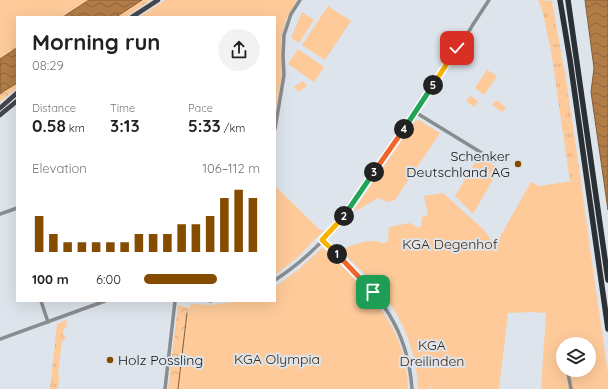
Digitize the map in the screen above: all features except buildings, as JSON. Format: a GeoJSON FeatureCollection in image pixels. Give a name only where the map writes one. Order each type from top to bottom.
{"type":"FeatureCollection","features":[{"type":"Feature","properties":{"kind":"highway"},"geometry":{"type":"LineString","coordinates":[[558,0],[561,9],[608,328]]}},
{"type":"Feature","properties":{"kind":"highway"},"geometry":{"type":"LineString","coordinates":[[568,0],[608,280]]}},
{"type":"Feature","properties":{"kind":"main road"},"geometry":{"type":"LineString","coordinates":[[134,16],[158,0]]}},
{"type":"Feature","properties":{"kind":"main road"},"geometry":{"type":"LineString","coordinates":[[0,108],[16,94]]}},
{"type":"Feature","properties":{"kind":"main road"},"geometry":{"type":"LineString","coordinates":[[0,115],[16,102]]}},
{"type":"Feature","properties":{"kind":"street"},"geometry":{"type":"LineString","coordinates":[[276,123],[284,75],[284,35],[291,14],[300,0]]}},
{"type":"Feature","properties":{"kind":"street"},"geometry":{"type":"LineString","coordinates":[[276,279],[293,268],[322,240],[348,211],[489,0]]}},
{"type":"Feature","properties":{"kind":"street"},"geometry":{"type":"LineString","coordinates":[[414,112],[495,161]]}},
{"type":"Feature","properties":{"kind":"street"},"geometry":{"type":"LineString","coordinates":[[0,214],[16,208]]}},
{"type":"Feature","properties":{"kind":"street"},"geometry":{"type":"LineString","coordinates":[[322,240],[373,292],[387,309],[404,344],[410,367],[412,389]]}},
{"type":"Feature","properties":{"kind":"street"},"geometry":{"type":"LineString","coordinates":[[41,302],[48,322]]}},
{"type":"Feature","properties":{"kind":"street"},"geometry":{"type":"LineString","coordinates":[[0,339],[102,302]]}},
{"type":"Feature","properties":{"kind":"street"},"geometry":{"type":"LineString","coordinates":[[165,389],[175,302]]}},
{"type":"Feature","properties":{"kind":"street"},"geometry":{"type":"LineString","coordinates":[[569,377],[571,389]]}},
{"type":"Feature","properties":{"kind":"green space"},"geometry":{"type":"Polygon","coordinates":[[[79,0],[89,0],[65,16],[55,16],[79,0]]]}},
{"type":"Feature","properties":{"kind":"green space"},"geometry":{"type":"Polygon","coordinates":[[[79,0],[55,16],[16,16],[16,41],[0,49],[0,1],[79,0]]]}},
{"type":"Feature","properties":{"kind":"green space"},"geometry":{"type":"Polygon","coordinates":[[[142,0],[151,0],[127,16],[118,16],[142,0]]]}},
{"type":"Feature","properties":{"kind":"green space"},"geometry":{"type":"Polygon","coordinates":[[[165,0],[297,0],[286,20],[281,38],[282,75],[276,108],[276,16],[141,16],[165,0]]]}},
{"type":"Feature","properties":{"kind":"green space"},"geometry":{"type":"Polygon","coordinates":[[[538,0],[552,1],[565,72],[594,271],[580,180],[570,181],[551,51],[541,5],[540,6],[538,0]]]}},
{"type":"Feature","properties":{"kind":"green space"},"geometry":{"type":"Polygon","coordinates":[[[328,6],[351,21],[325,60],[302,45],[328,6]]]}},
{"type":"Feature","properties":{"kind":"green space"},"geometry":{"type":"Polygon","coordinates":[[[302,12],[314,20],[299,43],[291,38],[302,12]]]}},
{"type":"Feature","properties":{"kind":"green space"},"geometry":{"type":"Polygon","coordinates":[[[16,41],[16,49],[0,59],[0,49],[16,41]]]}},
{"type":"Feature","properties":{"kind":"green space"},"geometry":{"type":"Polygon","coordinates":[[[298,49],[324,67],[314,82],[288,64],[298,49]]]}},
{"type":"Feature","properties":{"kind":"green space"},"geometry":{"type":"Polygon","coordinates":[[[487,70],[497,76],[484,95],[475,88],[487,70]]]}},
{"type":"Feature","properties":{"kind":"green space"},"geometry":{"type":"Polygon","coordinates":[[[303,81],[307,86],[298,92],[294,87],[303,81]]]}},
{"type":"Feature","properties":{"kind":"green space"},"geometry":{"type":"Polygon","coordinates":[[[16,84],[16,89],[0,102],[0,94],[16,84]]]}},
{"type":"Feature","properties":{"kind":"green space"},"geometry":{"type":"Polygon","coordinates":[[[470,96],[478,101],[474,107],[466,101],[470,96]]]}},
{"type":"Feature","properties":{"kind":"green space"},"geometry":{"type":"Polygon","coordinates":[[[496,100],[506,107],[502,112],[492,105],[496,100]]]}},
{"type":"Feature","properties":{"kind":"green space"},"geometry":{"type":"Polygon","coordinates":[[[419,120],[440,133],[395,200],[388,202],[378,198],[356,211],[354,210],[415,121],[419,120]]]}},
{"type":"Feature","properties":{"kind":"green space"},"geometry":{"type":"Polygon","coordinates":[[[479,156],[499,169],[473,214],[455,196],[479,156]]]}},
{"type":"Feature","properties":{"kind":"green space"},"geometry":{"type":"Polygon","coordinates":[[[580,180],[608,373],[608,389],[541,389],[546,313],[532,312],[508,313],[499,389],[430,389],[436,380],[429,389],[418,389],[412,350],[403,325],[389,302],[376,286],[340,250],[368,241],[384,244],[388,241],[389,227],[410,223],[418,228],[421,226],[422,217],[428,215],[424,196],[443,193],[484,230],[496,247],[496,244],[531,182],[539,186],[580,180]]]}},
{"type":"Feature","properties":{"kind":"green space"},"geometry":{"type":"Polygon","coordinates":[[[276,187],[320,230],[324,230],[297,258],[276,274],[276,187]]]}},
{"type":"Feature","properties":{"kind":"green space","name":"KGA Olympia"},"geometry":{"type":"Polygon","coordinates":[[[322,248],[369,294],[392,327],[400,345],[406,366],[408,389],[180,389],[189,308],[191,304],[211,305],[233,302],[276,302],[276,286],[299,269],[322,248]]]}},
{"type":"Feature","properties":{"kind":"green space"},"geometry":{"type":"Polygon","coordinates":[[[178,305],[189,308],[180,389],[168,389],[178,305]]]}},
{"type":"Feature","properties":{"kind":"green space"},"geometry":{"type":"Polygon","coordinates":[[[67,320],[63,335],[65,337],[64,341],[62,341],[58,389],[50,389],[57,324],[67,320]]]}},
{"type":"Feature","properties":{"kind":"water"},"geometry":{"type":"Polygon","coordinates":[[[89,0],[142,0],[118,16],[65,16],[89,0]]]}},
{"type":"Feature","properties":{"kind":"water"},"geometry":{"type":"Polygon","coordinates":[[[585,0],[608,0],[608,210],[591,92],[594,68],[585,0]]]}},
{"type":"Feature","properties":{"kind":"water"},"geometry":{"type":"Polygon","coordinates":[[[16,49],[16,84],[0,94],[0,59],[16,49]]]}},
{"type":"Feature","properties":{"kind":"waterway"},"geometry":{"type":"LineString","coordinates":[[178,389],[187,313]]}},
{"type":"Feature","properties":{"kind":"place","name":"Schenker Deutschland AG"},"geometry":{"type":"Point","coordinates":[518,164]}},
{"type":"Feature","properties":{"kind":"place","name":"Holz Possling"},"geometry":{"type":"Point","coordinates":[110,360]}},
{"type":"Feature","properties":{"kind":"route"},"geometry":{"type":"LineString","coordinates":[[373,292],[322,240],[348,211],[457,48]]}},
{"type":"Feature","properties":{"kind":"park label","name":"KGA Degenhof"},"geometry":{"type":"Point","coordinates":[450,244]}},
{"type":"Feature","properties":{"kind":"park label","name":"KGA Dreilinden"},"geometry":{"type":"Point","coordinates":[432,354]}}]}
